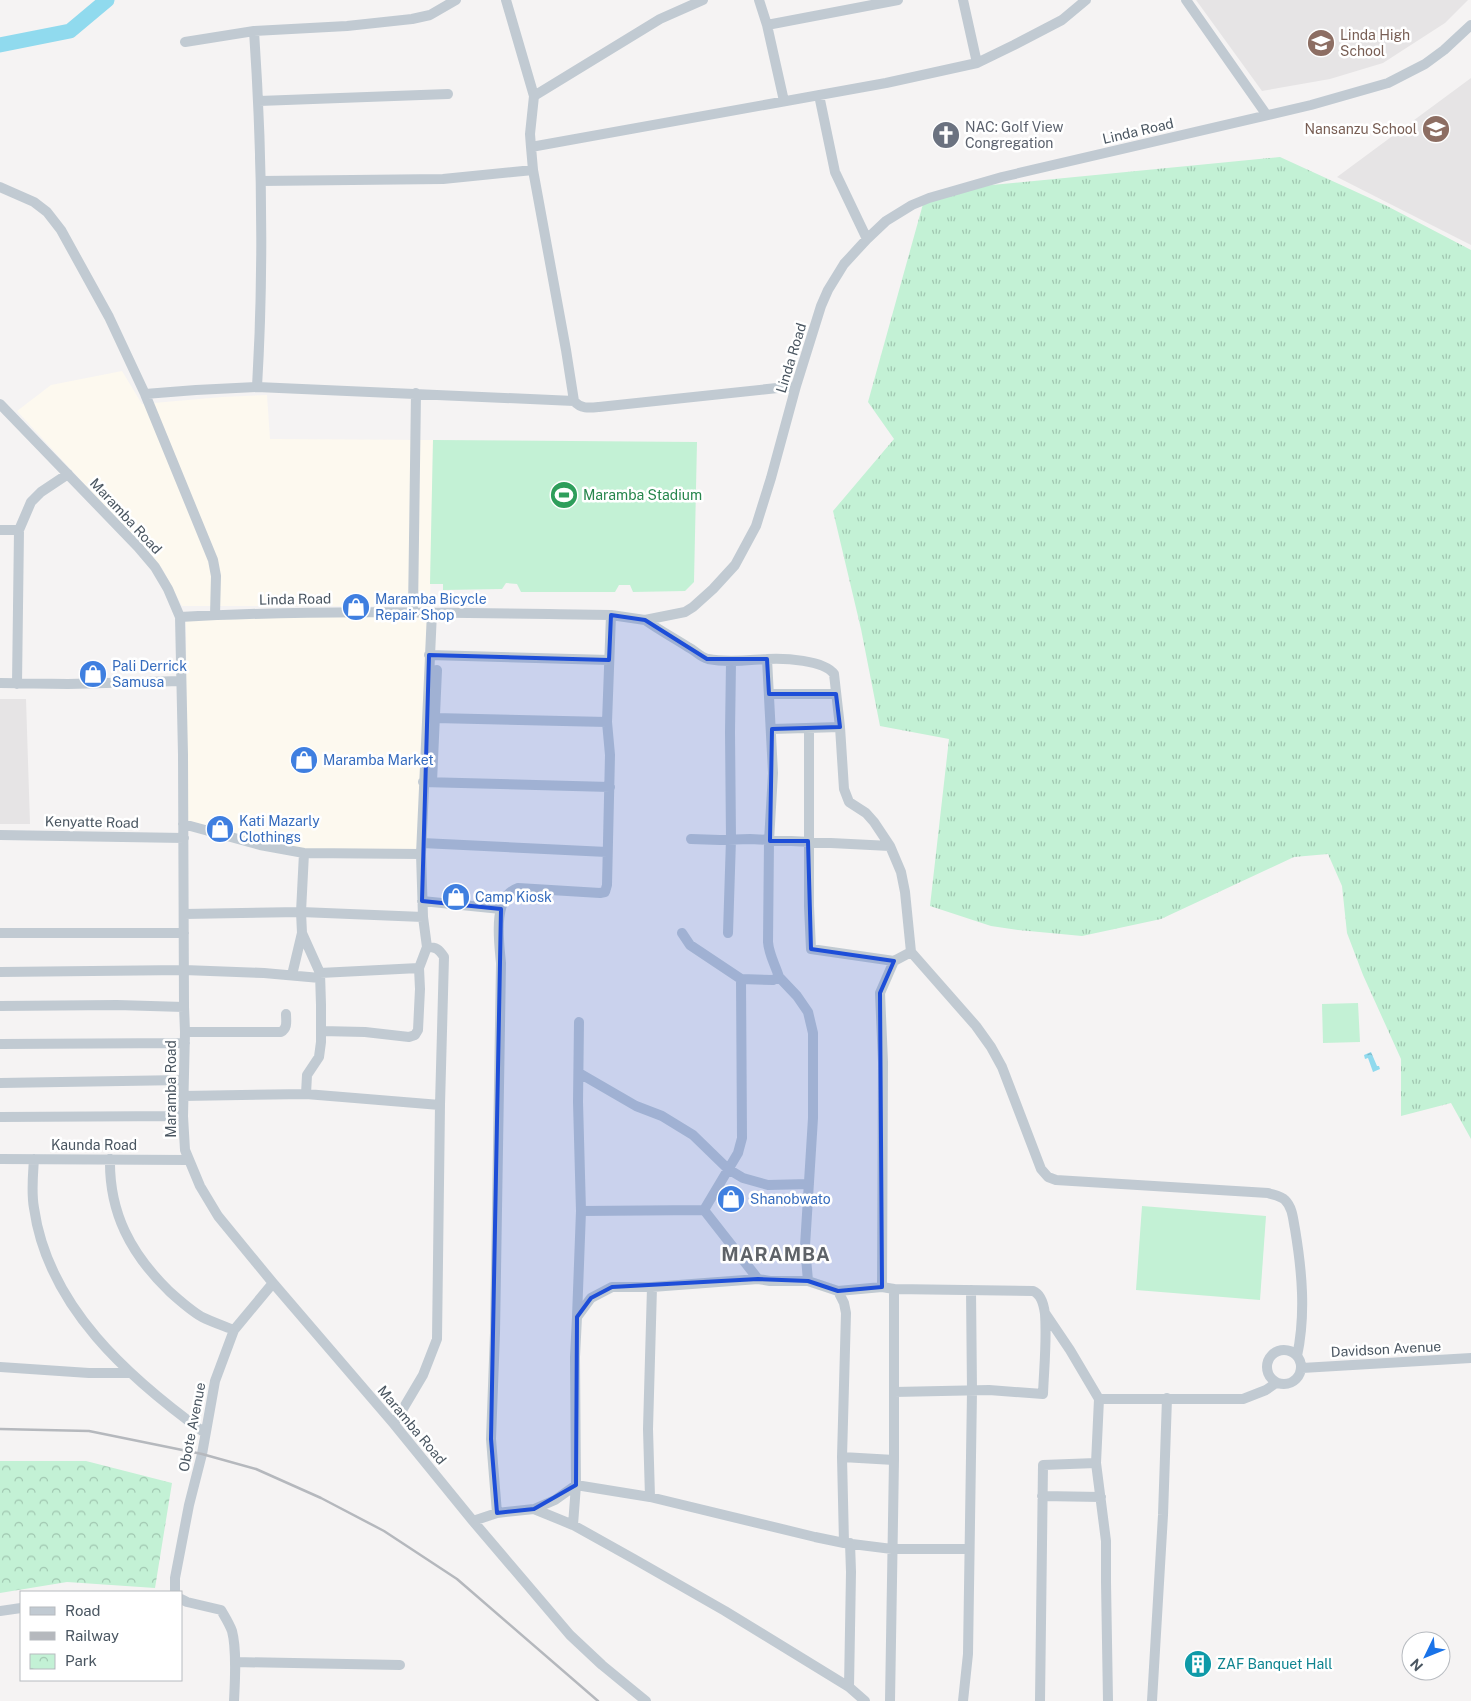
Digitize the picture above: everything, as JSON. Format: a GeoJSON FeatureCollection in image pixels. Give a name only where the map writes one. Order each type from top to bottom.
{"type":"FeatureCollection","features":[{"type":"Feature","properties":{"kind":"street"},"geometry":{"type":"LineString","coordinates":[[184,42],[254,31],[347,26],[412,19],[430,15],[456,0]]}},
{"type":"Feature","properties":{"kind":"street"},"geometry":{"type":"LineString","coordinates":[[506,0],[534,96],[530,134],[533,170],[574,400],[578,406],[585,408],[599,407],[796,386]]}},
{"type":"Feature","properties":{"kind":"street"},"geometry":{"type":"LineString","coordinates":[[534,96],[660,19],[703,0]]}},
{"type":"Feature","properties":{"kind":"street"},"geometry":{"type":"LineString","coordinates":[[759,0],[767,25],[784,101]]}},
{"type":"Feature","properties":{"kind":"street"},"geometry":{"type":"LineString","coordinates":[[767,25],[898,0]]}},
{"type":"Feature","properties":{"kind":"street"},"geometry":{"type":"LineString","coordinates":[[964,0],[977,63]]}},
{"type":"Feature","properties":{"kind":"street"},"geometry":{"type":"LineString","coordinates":[[530,147],[886,83],[977,63],[1062,20],[1086,0]]}},
{"type":"Feature","properties":{"kind":"street"},"geometry":{"type":"LineString","coordinates":[[1186,0],[1266,114]]}},
{"type":"Feature","properties":{"kind":"street","name":"Linda Road"},"geometry":{"type":"LineString","coordinates":[[180,617],[309,612],[432,612],[611,615],[645,620],[678,614],[693,607],[725,577],[742,555],[756,526],[821,306],[828,290],[844,264],[867,238],[886,221],[899,212],[929,198],[1002,177],[1311,104],[1388,83],[1425,64],[1444,50],[1471,25]]}},
{"type":"Feature","properties":{"kind":"street"},"geometry":{"type":"LineString","coordinates":[[254,31],[259,100],[261,181],[260,332],[257,387]]}},
{"type":"Feature","properties":{"kind":"street"},"geometry":{"type":"LineString","coordinates":[[259,100],[448,94]]}},
{"type":"Feature","properties":{"kind":"street"},"geometry":{"type":"LineString","coordinates":[[819,95],[835,172],[867,238]]}},
{"type":"Feature","properties":{"kind":"street"},"geometry":{"type":"LineString","coordinates":[[261,181],[442,179],[533,170]]}},
{"type":"Feature","properties":{"kind":"street"},"geometry":{"type":"LineString","coordinates":[[0,187],[34,202],[47,212],[61,230],[109,316],[145,394],[213,560],[216,576],[215,615]]}},
{"type":"Feature","properties":{"kind":"street"},"geometry":{"type":"LineString","coordinates":[[145,394],[257,387],[416,392],[574,400]]}},
{"type":"Feature","properties":{"kind":"street"},"geometry":{"type":"LineString","coordinates":[[413,612],[416,392]]}},
{"type":"Feature","properties":{"kind":"street","name":"Maramba Road"},"geometry":{"type":"LineString","coordinates":[[0,404],[138,547],[155,568],[168,589],[180,617],[184,838],[185,1038],[183,1116],[185,1150],[200,1186],[218,1216],[272,1283],[394,1424],[570,1635],[602,1666],[646,1701]]}},
{"type":"Feature","properties":{"kind":"street"},"geometry":{"type":"LineString","coordinates":[[17,684],[19,530],[31,502],[41,492],[68,474]]}},
{"type":"Feature","properties":{"kind":"street"},"geometry":{"type":"LineString","coordinates":[[0,530],[19,530]]}},
{"type":"Feature","properties":{"kind":"street"},"geometry":{"type":"LineString","coordinates":[[428,782],[429,655],[432,612]]}},
{"type":"Feature","properties":{"kind":"street"},"geometry":{"type":"LineString","coordinates":[[497,1513],[491,1440],[497,1238],[500,909],[506,896],[512,890],[518,888],[605,892],[607,884],[610,788],[607,722],[611,615]]}},
{"type":"Feature","properties":{"kind":"street"},"geometry":{"type":"LineString","coordinates":[[645,620],[664,634],[707,659],[731,662],[768,659],[795,660],[826,667],[834,674],[844,788],[847,799],[866,813],[890,846],[901,872],[905,892],[911,952],[976,1026],[991,1047],[1002,1067],[1041,1169],[1048,1178],[1056,1180],[1268,1193],[1280,1196],[1291,1209],[1300,1259],[1302,1308],[1301,1339],[1298,1356],[1302,1368],[1298,1379],[1293,1382],[1287,1384],[1276,1383],[1272,1380],[1267,1370],[1269,1359],[1272,1355],[1282,1350],[1288,1350],[1298,1356]]}},
{"type":"Feature","properties":{"kind":"street"},"geometry":{"type":"LineString","coordinates":[[429,655],[609,660]]}},
{"type":"Feature","properties":{"kind":"street"},"geometry":{"type":"LineString","coordinates":[[768,659],[773,773],[769,841],[768,942],[770,954],[779,976],[798,996],[808,1012],[814,1034],[813,1118],[805,1246],[808,1281]]}},
{"type":"Feature","properties":{"kind":"street"},"geometry":{"type":"LineString","coordinates":[[728,933],[731,839],[731,662]]}},
{"type":"Feature","properties":{"kind":"street"},"geometry":{"type":"LineString","coordinates":[[321,1031],[364,1032],[409,1037],[415,1035],[418,1030],[419,968],[427,947],[422,901],[421,849],[435,718],[437,670]]}},
{"type":"Feature","properties":{"kind":"street"},"geometry":{"type":"LineString","coordinates":[[0,684],[182,682]]}},
{"type":"Feature","properties":{"kind":"street"},"geometry":{"type":"LineString","coordinates":[[769,694],[836,694]]}},
{"type":"Feature","properties":{"kind":"street"},"geometry":{"type":"LineString","coordinates":[[435,718],[607,722]]}},
{"type":"Feature","properties":{"kind":"street"},"geometry":{"type":"LineString","coordinates":[[772,730],[840,727]]}},
{"type":"Feature","properties":{"kind":"street"},"geometry":{"type":"LineString","coordinates":[[808,729],[808,841],[811,949],[894,961],[911,952]]}},
{"type":"Feature","properties":{"kind":"street"},"geometry":{"type":"LineString","coordinates":[[428,782],[610,788]]}},
{"type":"Feature","properties":{"kind":"street"},"geometry":{"type":"LineString","coordinates":[[183,824],[260,845],[304,853],[421,849],[607,852]]}},
{"type":"Feature","properties":{"kind":"street","name":"Kenyatte Road"},"geometry":{"type":"LineString","coordinates":[[0,835],[184,838]]}},
{"type":"Feature","properties":{"kind":"street"},"geometry":{"type":"LineString","coordinates":[[691,839],[808,841],[890,846]]}},
{"type":"Feature","properties":{"kind":"street"},"geometry":{"type":"LineString","coordinates":[[292,975],[302,933],[301,912],[304,853]]}},
{"type":"Feature","properties":{"kind":"street"},"geometry":{"type":"LineString","coordinates":[[422,901],[500,909]]}},
{"type":"Feature","properties":{"kind":"street"},"geometry":{"type":"LineString","coordinates":[[184,914],[301,912],[423,917]]}},
{"type":"Feature","properties":{"kind":"street"},"geometry":{"type":"LineString","coordinates":[[0,933],[184,933]]}},
{"type":"Feature","properties":{"kind":"street"},"geometry":{"type":"LineString","coordinates":[[302,933],[320,975],[321,1031],[319,1057],[307,1075],[306,1094]]}},
{"type":"Feature","properties":{"kind":"street"},"geometry":{"type":"LineString","coordinates":[[682,933],[690,944],[742,979],[773,980],[779,976]]}},
{"type":"Feature","properties":{"kind":"street"},"geometry":{"type":"LineString","coordinates":[[394,1424],[423,1375],[437,1339],[444,957],[440,950],[435,947],[427,947]]}},
{"type":"Feature","properties":{"kind":"street"},"geometry":{"type":"LineString","coordinates":[[882,1287],[883,1062],[880,993],[894,961]]}},
{"type":"Feature","properties":{"kind":"street"},"geometry":{"type":"LineString","coordinates":[[0,972],[184,970],[320,975],[419,968]]}},
{"type":"Feature","properties":{"kind":"street"},"geometry":{"type":"LineString","coordinates":[[704,1210],[738,1153],[742,1138],[742,979]]}},
{"type":"Feature","properties":{"kind":"street"},"geometry":{"type":"LineString","coordinates":[[0,1006],[117,1005],[184,1007]]}},
{"type":"Feature","properties":{"kind":"street"},"geometry":{"type":"LineString","coordinates":[[0,1044],[185,1038],[281,1032],[285,1030],[286,1014]]}},
{"type":"Feature","properties":{"kind":"street"},"geometry":{"type":"LineString","coordinates":[[572,1525],[576,1485],[575,1367],[581,1211],[578,1102],[579,1022]]}},
{"type":"Feature","properties":{"kind":"street"},"geometry":{"type":"LineString","coordinates":[[579,1073],[636,1106],[662,1116],[693,1135],[728,1169],[743,1178],[768,1185],[809,1184]]}},
{"type":"Feature","properties":{"kind":"street"},"geometry":{"type":"LineString","coordinates":[[0,1083],[183,1080]]}},
{"type":"Feature","properties":{"kind":"street"},"geometry":{"type":"LineString","coordinates":[[183,1096],[306,1094],[440,1105]]}},
{"type":"Feature","properties":{"kind":"street"},"geometry":{"type":"LineString","coordinates":[[0,1117],[183,1116]]}},
{"type":"Feature","properties":{"kind":"street","name":"Kaunda Road"},"geometry":{"type":"LineString","coordinates":[[0,1159],[188,1160]]}},
{"type":"Feature","properties":{"kind":"street"},"geometry":{"type":"LineString","coordinates":[[34,1159],[32,1189],[34,1209],[44,1248],[72,1306],[86,1326],[131,1373],[205,1433]]}},
{"type":"Feature","properties":{"kind":"street"},"geometry":{"type":"LineString","coordinates":[[110,1159],[110,1180],[118,1215],[126,1236],[138,1255],[159,1281],[181,1302],[201,1316],[234,1330]]}},
{"type":"Feature","properties":{"kind":"street"},"geometry":{"type":"LineString","coordinates":[[581,1211],[704,1210]]}},
{"type":"Feature","properties":{"kind":"street"},"geometry":{"type":"LineString","coordinates":[[704,1210],[758,1279]]}},
{"type":"Feature","properties":{"kind":"street"},"geometry":{"type":"LineString","coordinates":[[577,1317],[591,1298],[612,1287],[652,1287],[758,1279],[770,1281],[808,1281],[838,1291],[882,1287],[894,1289],[1033,1291],[1041,1297],[1045,1313],[1043,1394],[1008,1391],[894,1392]]}},
{"type":"Feature","properties":{"kind":"street","name":"Obote Avenue"},"geometry":{"type":"LineString","coordinates":[[175,1591],[175,1578],[215,1381],[234,1330],[272,1283]]}},
{"type":"Feature","properties":{"kind":"street"},"geometry":{"type":"LineString","coordinates":[[650,1497],[648,1429],[652,1287]]}},
{"type":"Feature","properties":{"kind":"street"},"geometry":{"type":"LineString","coordinates":[[890,1701],[894,1460],[894,1289]]}},
{"type":"Feature","properties":{"kind":"street"},"geometry":{"type":"LineString","coordinates":[[964,1701],[968,1654],[972,1391],[971,1290]]}},
{"type":"Feature","properties":{"kind":"street"},"geometry":{"type":"LineString","coordinates":[[838,1291],[844,1303],[847,1320],[842,1457],[847,1543],[851,1572],[849,1687]]}},
{"type":"Feature","properties":{"kind":"street"},"geometry":{"type":"LineString","coordinates":[[1045,1313],[1099,1399],[1096,1463],[1106,1541],[1108,1701]]}},
{"type":"Feature","properties":{"kind":"street","name":"Davidson Avenue"},"geometry":{"type":"LineString","coordinates":[[1302,1368],[1471,1358]]}},
{"type":"Feature","properties":{"kind":"street"},"geometry":{"type":"LineString","coordinates":[[0,1367],[89,1373],[131,1373]]}},
{"type":"Feature","properties":{"kind":"street"},"geometry":{"type":"LineString","coordinates":[[1099,1399],[1244,1399],[1266,1390],[1276,1383]]}},
{"type":"Feature","properties":{"kind":"street"},"geometry":{"type":"LineString","coordinates":[[1152,1701],[1163,1515],[1167,1398]]}},
{"type":"Feature","properties":{"kind":"street"},"geometry":{"type":"LineString","coordinates":[[842,1457],[894,1460]]}},
{"type":"Feature","properties":{"kind":"street"},"geometry":{"type":"LineString","coordinates":[[1040,1701],[1043,1465],[1096,1463]]}},
{"type":"Feature","properties":{"kind":"street"},"geometry":{"type":"LineString","coordinates":[[473,1521],[497,1513],[534,1509],[555,1500],[576,1485],[650,1497],[847,1543],[892,1549],[969,1549]]}},
{"type":"Feature","properties":{"kind":"street"},"geometry":{"type":"LineString","coordinates":[[1042,1496],[1101,1497]]}},
{"type":"Feature","properties":{"kind":"street"},"geometry":{"type":"LineString","coordinates":[[534,1509],[572,1525],[725,1611],[849,1687],[866,1701]]}},
{"type":"Feature","properties":{"kind":"street"},"geometry":{"type":"LineString","coordinates":[[182,1600],[221,1610],[232,1632],[235,1662],[234,1701]]}},
{"type":"Feature","properties":{"kind":"street"},"geometry":{"type":"LineString","coordinates":[[0,1611],[20,1608]]}},
{"type":"Feature","properties":{"kind":"street"},"geometry":{"type":"LineString","coordinates":[[235,1662],[400,1665]]}},
{"type":"Feature","properties":{"kind":"highlighted area"},"geometry":{"type":"Polygon","coordinates":[[[611,615],[645,620],[707,659],[767,659],[769,694],[836,694],[840,727],[772,729],[770,841],[808,841],[811,949],[894,961],[880,993],[882,1287],[838,1291],[808,1281],[758,1279],[612,1287],[591,1298],[577,1317],[576,1485],[534,1509],[497,1513],[491,1439],[501,909],[422,901],[429,655],[609,660],[611,615]]]}},
{"type":"Feature","properties":{"kind":"shaded area","name":"Linda High School"},"geometry":{"type":"Polygon","coordinates":[[[1196,0],[1468,0],[1445,23],[1383,63],[1330,79],[1262,91],[1196,0]]]}},
{"type":"Feature","properties":{"kind":"shaded area","name":"Nansanzu School"},"geometry":{"type":"Polygon","coordinates":[[[1471,78],[1471,245],[1337,177],[1471,78]]]}},
{"type":"Feature","properties":{"kind":"shaded area"},"geometry":{"type":"Polygon","coordinates":[[[122,371],[142,404],[267,395],[270,439],[433,440],[430,606],[182,606],[162,568],[17,411],[51,385],[122,371]]]}},
{"type":"Feature","properties":{"kind":"shaded area","name":"Maramba Market"},"geometry":{"type":"Polygon","coordinates":[[[429,615],[423,700],[418,858],[314,850],[260,843],[187,820],[186,619],[429,615]]]}},
{"type":"Feature","properties":{"kind":"shaded area"},"geometry":{"type":"Polygon","coordinates":[[[0,699],[26,699],[30,824],[0,824],[0,699]]]}},
{"type":"Feature","properties":{"kind":"green space"},"geometry":{"type":"Polygon","coordinates":[[[1280,157],[1387,206],[1471,250],[1471,1139],[1451,1103],[1401,1116],[1401,1059],[1363,975],[1347,933],[1342,886],[1328,854],[1294,857],[1161,919],[1082,936],[991,926],[930,906],[949,739],[880,726],[861,629],[833,511],[894,439],[868,402],[923,204],[961,188],[1280,157]]]}},
{"type":"Feature","properties":{"kind":"green space","name":"Maramba Stadium"},"geometry":{"type":"Polygon","coordinates":[[[433,440],[697,442],[694,582],[685,591],[633,592],[630,585],[619,585],[615,592],[521,592],[517,584],[506,583],[502,589],[443,590],[443,584],[430,584],[433,440]]]}},
{"type":"Feature","properties":{"kind":"green space"},"geometry":{"type":"Polygon","coordinates":[[[1358,1003],[1360,1042],[1323,1043],[1322,1004],[1358,1003]]]}},
{"type":"Feature","properties":{"kind":"green space"},"geometry":{"type":"Polygon","coordinates":[[[1142,1206],[1266,1216],[1260,1300],[1136,1290],[1142,1206]]]}},
{"type":"Feature","properties":{"kind":"green space"},"geometry":{"type":"Polygon","coordinates":[[[0,1461],[86,1461],[172,1483],[155,1588],[67,1582],[0,1593],[0,1461]]]}},
{"type":"Feature","properties":{"kind":"water"},"geometry":{"type":"Polygon","coordinates":[[[1371,1052],[1380,1069],[1373,1072],[1368,1058],[1365,1059],[1364,1055],[1371,1052]]]}},
{"type":"Feature","properties":{"kind":"waterway","name":"MARAMBA"},"geometry":{"type":"LineString","coordinates":[[0,45],[70,31],[107,0]]}},
{"type":"Feature","properties":{"kind":"railway"},"geometry":{"type":"LineString","coordinates":[[0,1429],[89,1431],[202,1454],[256,1469],[321,1498],[384,1531],[457,1579],[598,1701]]}},
{"type":"Feature","properties":{"kind":"place","name":"Linda High School"},"geometry":{"type":"Point","coordinates":[1321,43]}},
{"type":"Feature","properties":{"kind":"place","name":"Nansanzu School"},"geometry":{"type":"Point","coordinates":[1436,129]}},
{"type":"Feature","properties":{"kind":"place","name":"NAC: Golf View Congregation"},"geometry":{"type":"Point","coordinates":[946,135]}},
{"type":"Feature","properties":{"kind":"place","name":"Maramba Stadium"},"geometry":{"type":"Point","coordinates":[564,495]}},
{"type":"Feature","properties":{"kind":"place","name":"Maramba Bicycle Repair Shop"},"geometry":{"type":"Point","coordinates":[356,607]}},
{"type":"Feature","properties":{"kind":"place","name":"Pali Derrick Samusa"},"geometry":{"type":"Point","coordinates":[93,674]}},
{"type":"Feature","properties":{"kind":"place","name":"Maramba Market"},"geometry":{"type":"Point","coordinates":[304,760]}},
{"type":"Feature","properties":{"kind":"place","name":"Kati Mazarly Clothings"},"geometry":{"type":"Point","coordinates":[220,829]}},
{"type":"Feature","properties":{"kind":"place","name":"Camp Kiosk"},"geometry":{"type":"Point","coordinates":[456,897]}},
{"type":"Feature","properties":{"kind":"place","name":"Shanobwato"},"geometry":{"type":"Point","coordinates":[731,1199]}},
{"type":"Feature","properties":{"kind":"place","name":"ZAF Banquet Hall"},"geometry":{"type":"Point","coordinates":[1198,1664]}},
{"type":"Feature","properties":{"kind":"district","name":"MARAMBA"},"geometry":{"type":"Point","coordinates":[776,1254]}}]}
